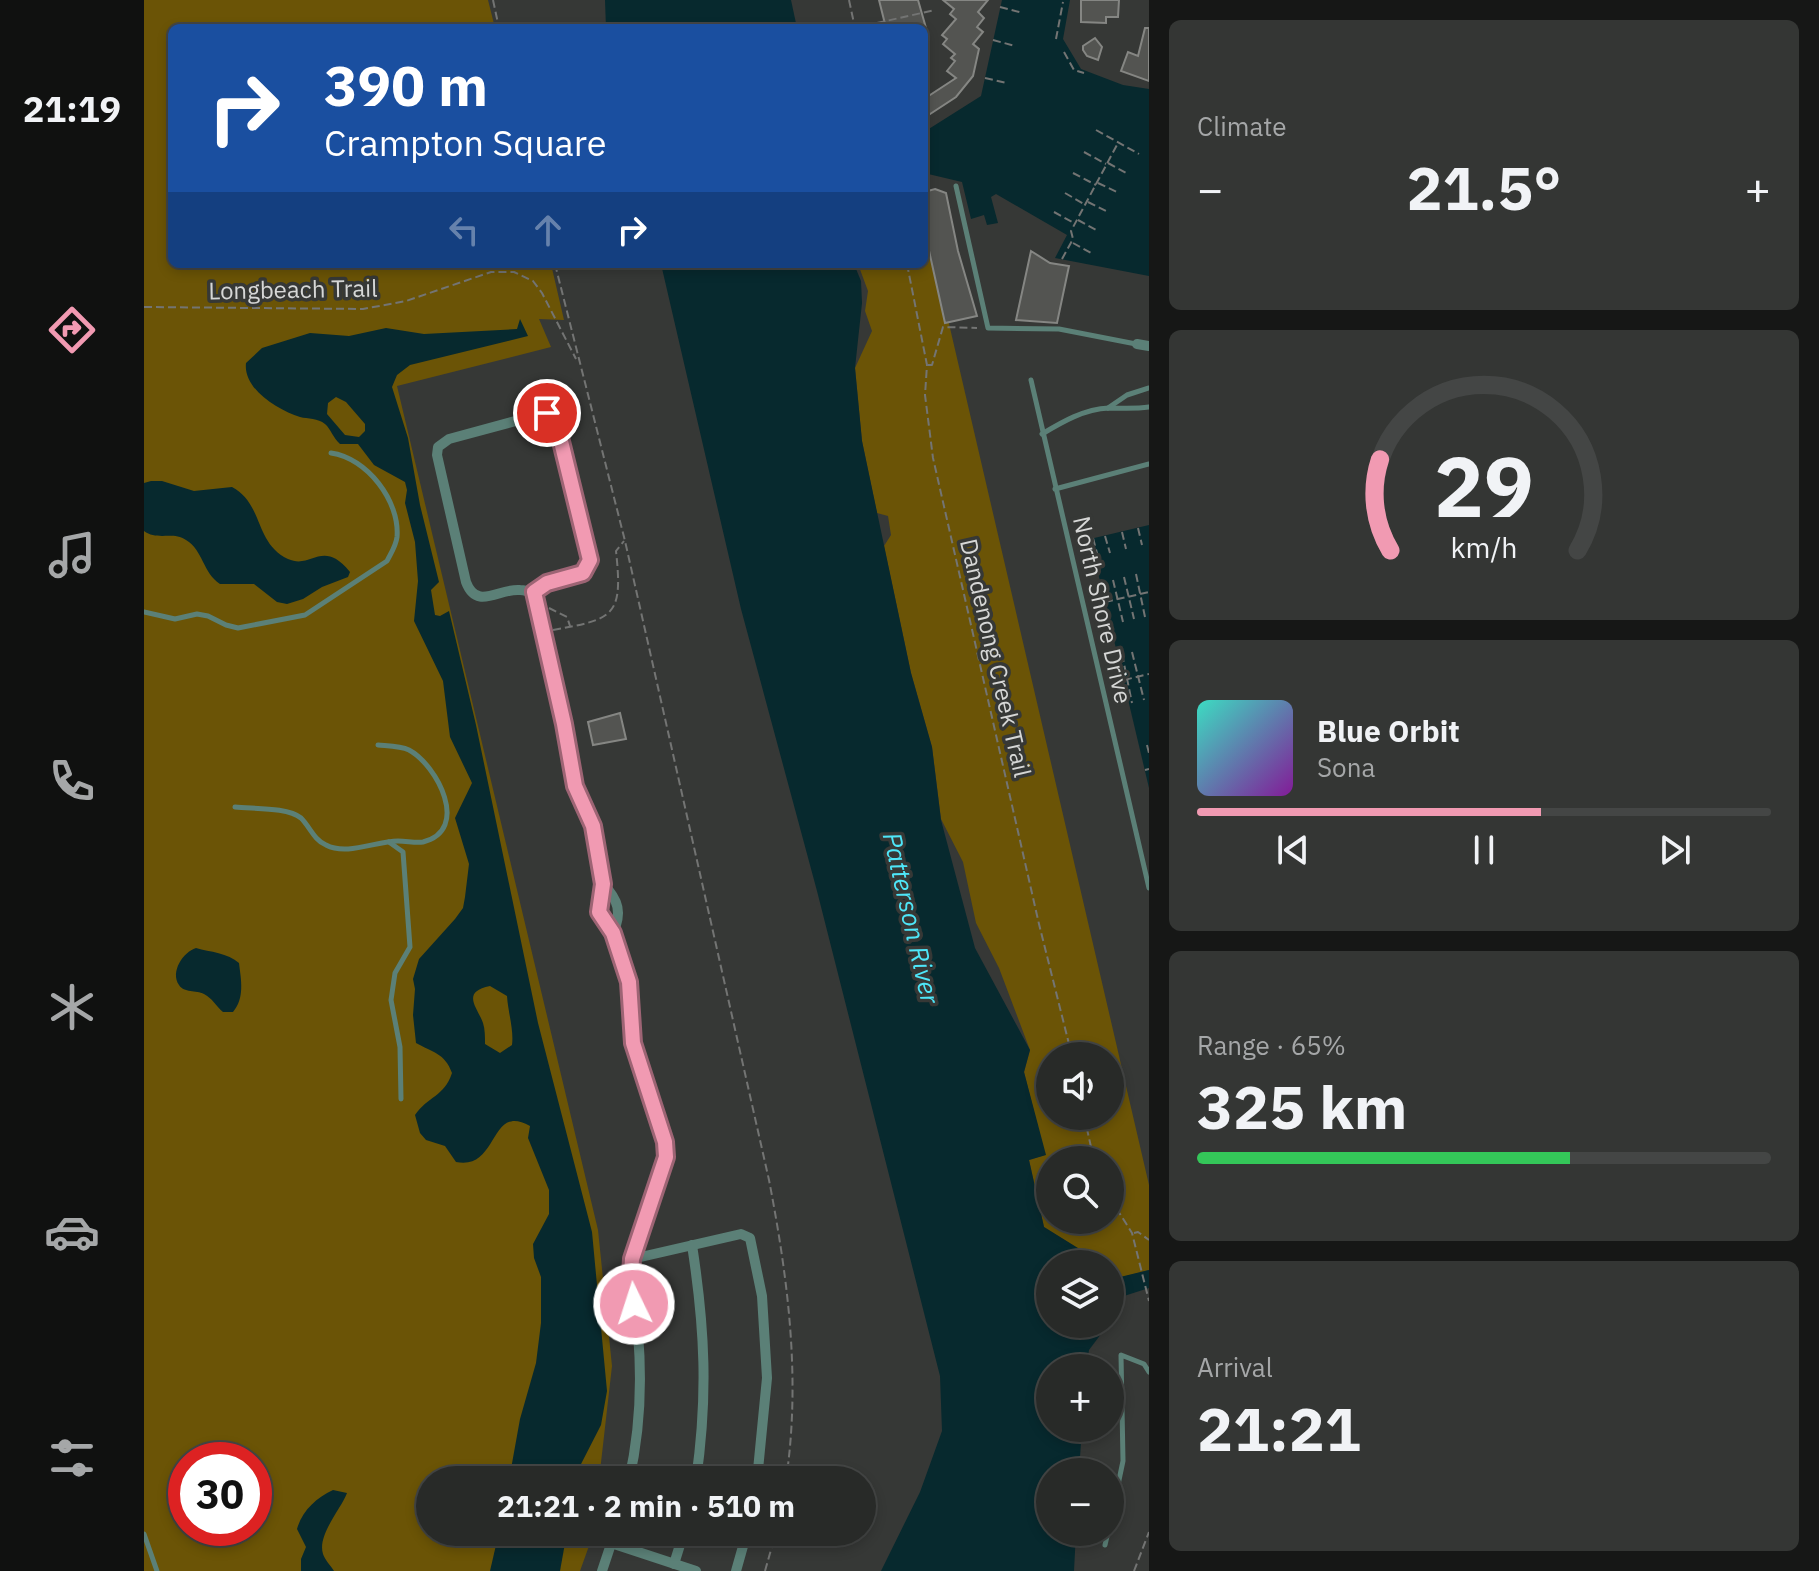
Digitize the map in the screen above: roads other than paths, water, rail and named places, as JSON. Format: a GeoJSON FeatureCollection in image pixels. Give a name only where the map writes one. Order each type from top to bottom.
{"type":"FeatureCollection","features":[{"type":"Feature","properties":{"kind":"street"},"geometry":{"type":"LineString","coordinates":[[1137,344],[1149,346]]}},
{"type":"Feature","properties":{"kind":"street"},"geometry":{"type":"LineString","coordinates":[[545,413],[554,417],[557,425],[590,560],[583,573],[547,583],[534,592],[521,589],[480,597],[469,589],[437,452],[440,443],[446,440],[545,413]]}},
{"type":"Feature","properties":{"kind":"street"},"geometry":{"type":"LineString","coordinates":[[534,592],[575,786],[593,826],[603,884],[599,912],[613,933],[629,982],[633,1043],[665,1142],[666,1157],[632,1259],[639,1398],[631,1466]]}},
{"type":"Feature","properties":{"kind":"street"},"geometry":{"type":"LineString","coordinates":[[603,884],[614,896],[619,908],[619,919],[613,933]]}},
{"type":"Feature","properties":{"kind":"street"},"geometry":{"type":"LineString","coordinates":[[632,1259],[741,1234],[746,1234],[753,1244],[762,1296],[767,1378],[758,1466]]}},
{"type":"Feature","properties":{"kind":"street"},"geometry":{"type":"LineString","coordinates":[[692,1245],[702,1309],[706,1387],[698,1466]]}},
{"type":"Feature","properties":{"kind":"street"},"geometry":{"type":"LineString","coordinates":[[602,1571],[610,1546]]}},
{"type":"Feature","properties":{"kind":"street"},"geometry":{"type":"LineString","coordinates":[[633,1546],[696,1571]]}},
{"type":"Feature","properties":{"kind":"street"},"geometry":{"type":"LineString","coordinates":[[674,1564],[680,1546]]}},
{"type":"Feature","properties":{"kind":"street"},"geometry":{"type":"LineString","coordinates":[[736,1571],[743,1546]]}},
{"type":"Feature","properties":{"kind":"lane"},"geometry":{"type":"LineString","coordinates":[[956,186],[988,328],[1059,329],[1137,344]]}},
{"type":"Feature","properties":{"kind":"lane","name":"North Shore Drive"},"geometry":{"type":"LineString","coordinates":[[1031,380],[1149,888]]}},
{"type":"Feature","properties":{"kind":"lane"},"geometry":{"type":"LineString","coordinates":[[1107,408],[1127,395],[1149,388]]}},
{"type":"Feature","properties":{"kind":"lane"},"geometry":{"type":"LineString","coordinates":[[1042,434],[1069,417],[1107,408],[1128,410],[1149,407]]}},
{"type":"Feature","properties":{"kind":"lane"},"geometry":{"type":"LineString","coordinates":[[144,612],[175,619],[197,614],[238,628],[305,615],[387,561],[397,535],[387,495],[362,467],[331,453]]}},
{"type":"Feature","properties":{"kind":"lane"},"geometry":{"type":"LineString","coordinates":[[1055,489],[1149,464]]}},
{"type":"Feature","properties":{"kind":"lane"},"geometry":{"type":"LineString","coordinates":[[235,807],[286,810],[300,817],[317,839],[327,846],[349,848],[389,842],[419,843],[432,839],[442,830],[448,814],[445,795],[431,772],[410,751],[378,745]]}},
{"type":"Feature","properties":{"kind":"lane"},"geometry":{"type":"LineString","coordinates":[[389,842],[403,852],[410,947],[395,973],[391,1000],[400,1047],[401,1099]]}},
{"type":"Feature","properties":{"kind":"lane"},"geometry":{"type":"LineString","coordinates":[[1123,1458],[1121,1355],[1144,1364],[1149,1372]]}},
{"type":"Feature","properties":{"kind":"lane"},"geometry":{"type":"LineString","coordinates":[[144,1534],[157,1571]]}},
{"type":"Feature","properties":{"kind":"water"},"geometry":{"type":"Polygon","coordinates":[[[605,0],[791,0],[796,24],[606,24],[605,0]]]}},
{"type":"Feature","properties":{"kind":"water"},"geometry":{"type":"Polygon","coordinates":[[[1002,0],[1070,0],[1063,39],[1081,69],[1123,85],[1149,89],[1149,276],[1055,258],[1067,235],[996,194],[991,197],[998,223],[987,225],[984,215],[971,219],[962,182],[928,174],[928,129],[981,96],[1002,0]]]}},
{"type":"Feature","properties":{"kind":"water","name":"Patterson River"},"geometry":{"type":"Polygon","coordinates":[[[662,268],[856,268],[861,281],[862,303],[855,368],[862,441],[911,673],[932,747],[941,820],[975,948],[1030,1050],[1024,1072],[1036,1117],[1036,1130],[1039,1130],[1044,1146],[1036,1146],[1036,1158],[1029,1160],[1036,1191],[1036,1234],[1055,1234],[1081,1250],[1036,1250],[1036,1338],[1098,1338],[1088,1354],[1036,1354],[1036,1442],[1081,1442],[1080,1458],[1036,1458],[1036,1546],[1075,1546],[1074,1571],[881,1571],[920,1492],[942,1431],[940,1376],[817,891],[741,609],[662,268]]]}},
{"type":"Feature","properties":{"kind":"water"},"geometry":{"type":"Polygon","coordinates":[[[520,319],[528,336],[410,365],[397,375],[392,387],[408,438],[439,582],[431,590],[435,615],[449,611],[538,1023],[592,1232],[607,1391],[601,1425],[580,1466],[512,1466],[520,1419],[536,1363],[541,1323],[541,1277],[533,1244],[549,1214],[549,1190],[528,1138],[530,1126],[517,1121],[507,1123],[480,1157],[470,1162],[456,1162],[445,1146],[426,1140],[420,1133],[415,1115],[445,1087],[452,1073],[442,1057],[416,1043],[413,979],[419,959],[463,908],[469,864],[455,818],[472,783],[450,737],[443,681],[414,621],[418,581],[415,542],[405,503],[405,482],[374,465],[358,444],[340,444],[322,422],[291,414],[272,404],[256,390],[247,372],[246,363],[262,348],[310,333],[349,336],[386,328],[424,334],[517,329],[520,319]],[[336,397],[328,403],[327,414],[345,435],[359,437],[365,431],[365,424],[346,402],[336,397]],[[490,986],[473,996],[484,1025],[485,1044],[500,1053],[512,1045],[507,996],[490,986]]]}},
{"type":"Feature","properties":{"kind":"water"},"geometry":{"type":"Polygon","coordinates":[[[162,481],[194,491],[232,487],[249,503],[269,543],[277,552],[296,561],[332,557],[350,572],[348,577],[287,604],[277,602],[254,584],[220,584],[210,574],[192,544],[181,537],[144,531],[144,483],[162,481]]]}},
{"type":"Feature","properties":{"kind":"water"},"geometry":{"type":"Polygon","coordinates":[[[1149,525],[1149,788],[1090,539],[1149,525]]]}},
{"type":"Feature","properties":{"kind":"water"},"geometry":{"type":"Polygon","coordinates":[[[196,948],[224,955],[239,963],[241,995],[233,1012],[223,1012],[207,996],[179,985],[176,974],[179,963],[196,948]]]}},
{"type":"Feature","properties":{"kind":"water"},"geometry":{"type":"Polygon","coordinates":[[[1149,1270],[1149,1288],[1124,1296],[1124,1276],[1149,1270]]]}},
{"type":"Feature","properties":{"kind":"water"},"geometry":{"type":"Polygon","coordinates":[[[333,1490],[347,1493],[323,1539],[323,1554],[334,1571],[301,1571],[301,1559],[306,1547],[297,1529],[299,1522],[310,1506],[333,1490]]]}},
{"type":"Feature","properties":{"kind":"water"},"geometry":{"type":"Polygon","coordinates":[[[496,1546],[564,1546],[560,1571],[490,1571],[496,1546]]]}}]}
